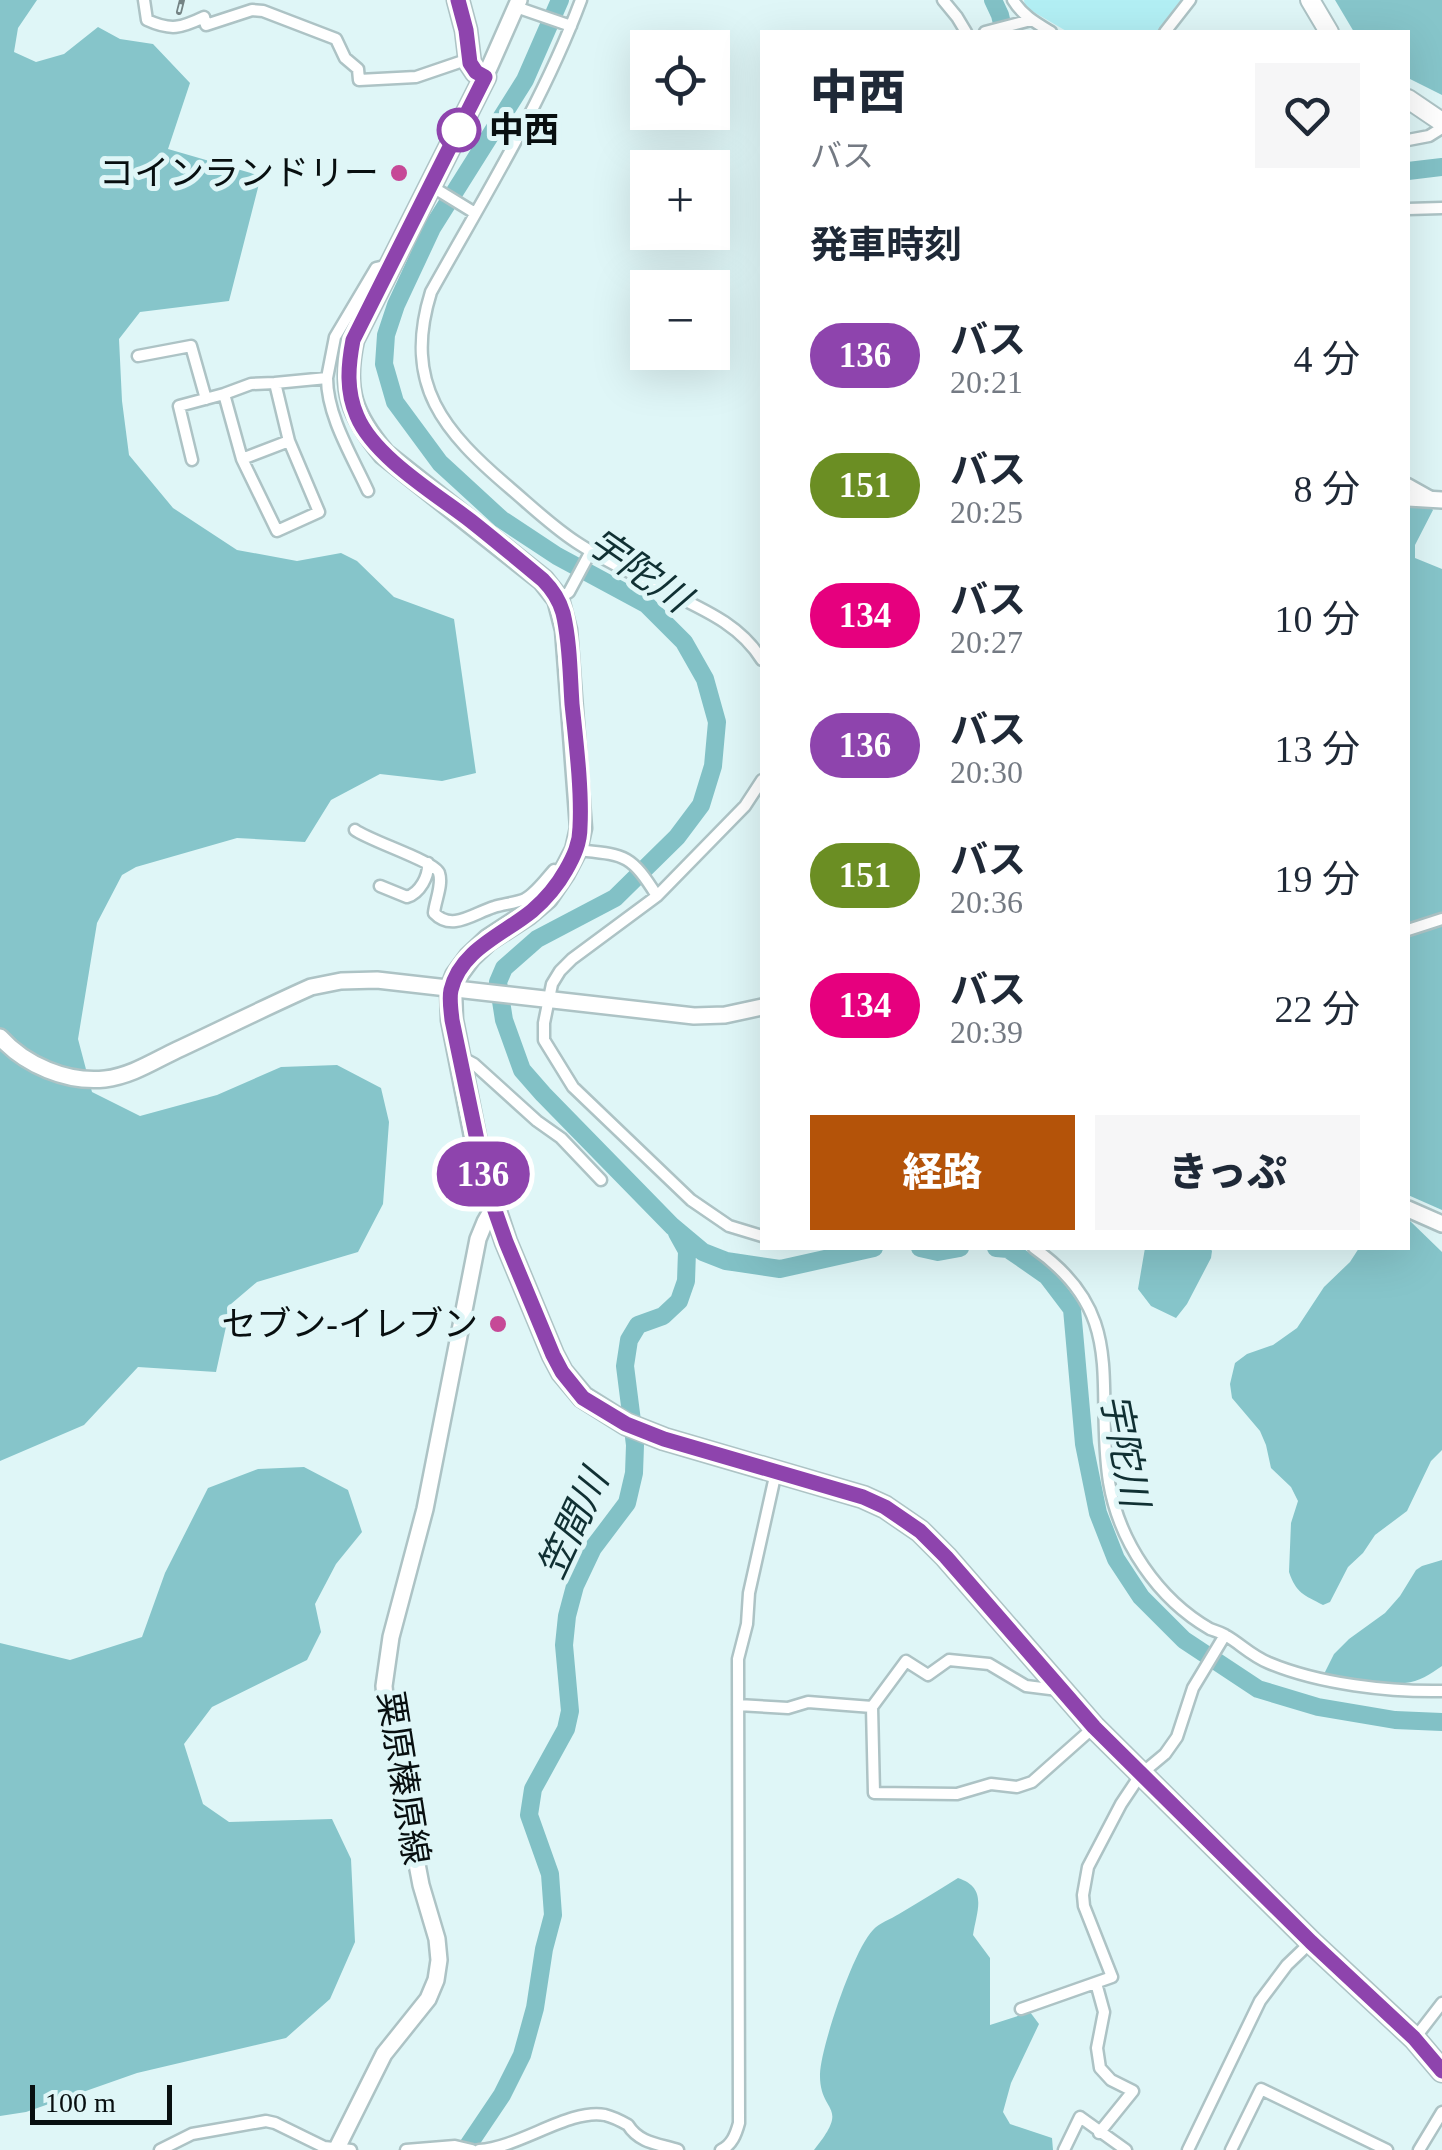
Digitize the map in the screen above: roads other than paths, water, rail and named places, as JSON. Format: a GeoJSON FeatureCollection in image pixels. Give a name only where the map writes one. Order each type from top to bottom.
{"type":"FeatureCollection","features":[{"type":"Feature","properties":{"kind":"highway"},"geometry":{"type":"LineString","coordinates":[[458,0],[478,70],[457,135],[433,188],[353,340],[349,386],[356,415],[384,454],[564,594],[580,828],[576,850],[547,898],[488,940],[456,976],[460,990],[452,1020],[493,1208],[562,1372],[583,1398],[632,1427],[863,1497],[920,1531],[1094,1727],[1414,2038],[1442,2071]]}},
{"type":"Feature","properties":{"kind":"main road"},"geometry":{"type":"LineString","coordinates":[[1310,0],[1328,30]]}},
{"type":"Feature","properties":{"kind":"main road"},"geometry":{"type":"LineString","coordinates":[[478,70],[522,6]]}},
{"type":"Feature","properties":{"kind":"main road"},"geometry":{"type":"LineString","coordinates":[[1410,101],[1442,125]]}},
{"type":"Feature","properties":{"kind":"main road"},"geometry":{"type":"LineString","coordinates":[[1410,498],[1438,499]]}},
{"type":"Feature","properties":{"kind":"main road"},"geometry":{"type":"LineString","coordinates":[[0,1037],[41,1067],[69,1078],[90,1080],[126,1075],[312,987],[341,980],[377,980],[694,1016],[760,1008]]}},
{"type":"Feature","properties":{"kind":"main road","name":"粟原榛原線"},"geometry":{"type":"LineString","coordinates":[[336,2150],[384,2054],[428,1998],[440,1960],[413,1843],[409,1787],[386,1708],[384,1686],[390,1637],[425,1509],[478,1240],[493,1208]]}},
{"type":"Feature","properties":{"kind":"main road"},"geometry":{"type":"LineString","coordinates":[[1410,1209],[1442,1224]]}},
{"type":"Feature","properties":{"kind":"street"},"geometry":{"type":"LineString","coordinates":[[144,0],[147,20],[154,24],[181,28],[204,17],[206,25],[252,10],[320,32],[336,39],[345,58],[358,68],[359,80],[416,76],[460,62],[478,70]]}},
{"type":"Feature","properties":{"kind":"street"},"geometry":{"type":"LineString","coordinates":[[581,0],[534,106],[431,292],[421,347],[426,383],[442,418],[464,448],[559,530],[590,552],[731,626],[760,658]]}},
{"type":"Feature","properties":{"kind":"street"},"geometry":{"type":"LineString","coordinates":[[943,0],[965,30]]}},
{"type":"Feature","properties":{"kind":"street"},"geometry":{"type":"LineString","coordinates":[[1014,0],[1025,21],[1046,30]]}},
{"type":"Feature","properties":{"kind":"street"},"geometry":{"type":"LineString","coordinates":[[1167,30],[1190,0]]}},
{"type":"Feature","properties":{"kind":"street"},"geometry":{"type":"LineString","coordinates":[[522,6],[570,26]]}},
{"type":"Feature","properties":{"kind":"street"},"geometry":{"type":"LineString","coordinates":[[992,30],[1025,21]]}},
{"type":"Feature","properties":{"kind":"street"},"geometry":{"type":"LineString","coordinates":[[1410,140],[1429,136],[1442,125]]}},
{"type":"Feature","properties":{"kind":"street"},"geometry":{"type":"LineString","coordinates":[[433,188],[473,212]]}},
{"type":"Feature","properties":{"kind":"street"},"geometry":{"type":"LineString","coordinates":[[1410,209],[1442,208]]}},
{"type":"Feature","properties":{"kind":"street"},"geometry":{"type":"LineString","coordinates":[[368,490],[336,417],[327,378],[335,337],[376,268],[390,265]]}},
{"type":"Feature","properties":{"kind":"street"},"geometry":{"type":"LineString","coordinates":[[138,356],[191,346],[206,399]]}},
{"type":"Feature","properties":{"kind":"street"},"geometry":{"type":"LineString","coordinates":[[192,460],[179,406],[251,384],[327,378]]}},
{"type":"Feature","properties":{"kind":"street"},"geometry":{"type":"LineString","coordinates":[[224,394],[242,459],[277,532],[319,512],[289,441],[275,384]]}},
{"type":"Feature","properties":{"kind":"street"},"geometry":{"type":"LineString","coordinates":[[242,459],[289,441]]}},
{"type":"Feature","properties":{"kind":"street"},"geometry":{"type":"LineString","coordinates":[[1410,485],[1438,499]]}},
{"type":"Feature","properties":{"kind":"street"},"geometry":{"type":"LineString","coordinates":[[564,594],[590,552]]}},
{"type":"Feature","properties":{"kind":"street"},"geometry":{"type":"LineString","coordinates":[[760,783],[744,806],[655,893],[560,971],[545,999],[544,1023],[544,1040],[573,1086],[691,1200],[729,1226],[760,1235]]}},
{"type":"Feature","properties":{"kind":"street"},"geometry":{"type":"LineString","coordinates":[[356,830],[436,868],[440,877],[434,912],[451,921],[465,920],[526,898],[554,870],[564,874]]}},
{"type":"Feature","properties":{"kind":"street"},"geometry":{"type":"LineString","coordinates":[[576,850],[630,859],[655,893]]}},
{"type":"Feature","properties":{"kind":"street"},"geometry":{"type":"LineString","coordinates":[[380,886],[412,897],[429,871],[428,862]]}},
{"type":"Feature","properties":{"kind":"street"},"geometry":{"type":"LineString","coordinates":[[1410,929],[1442,919]]}},
{"type":"Feature","properties":{"kind":"street"},"geometry":{"type":"LineString","coordinates":[[460,1056],[561,1138],[601,1180]]}},
{"type":"Feature","properties":{"kind":"street"},"geometry":{"type":"LineString","coordinates":[[1037,1250],[1074,1282],[1090,1308],[1099,1337],[1105,1387],[1109,1484],[1120,1522],[1152,1579],[1210,1629],[1268,1663],[1335,1684],[1442,1691]]}},
{"type":"Feature","properties":{"kind":"street"},"geometry":{"type":"LineString","coordinates":[[721,2150],[735,2136],[739,2123],[738,1659],[776,1472]]}},
{"type":"Feature","properties":{"kind":"street"},"geometry":{"type":"LineString","coordinates":[[1022,2009],[1112,1977],[1084,1906],[1088,1867],[1120,1804],[1177,1738],[1193,1688],[1224,1636]]}},
{"type":"Feature","properties":{"kind":"street"},"geometry":{"type":"LineString","coordinates":[[1063,1690],[1026,1686],[990,1664],[949,1660],[928,1675],[906,1662],[872,1707],[874,1793],[956,1794],[990,1784],[1017,1787],[1032,1782],[1094,1727]]}},
{"type":"Feature","properties":{"kind":"street"},"geometry":{"type":"LineString","coordinates":[[738,1705],[788,1708],[808,1702],[872,1707]]}},
{"type":"Feature","properties":{"kind":"street"},"geometry":{"type":"LineString","coordinates":[[1188,2150],[1260,2001],[1311,1942]]}},
{"type":"Feature","properties":{"kind":"street"},"geometry":{"type":"LineString","coordinates":[[1096,1983],[1104,2012],[1097,2048],[1100,2068],[1111,2080],[1134,2092],[1100,2132]]}},
{"type":"Feature","properties":{"kind":"street"},"geometry":{"type":"LineString","coordinates":[[1414,2038],[1442,2003]]}},
{"type":"Feature","properties":{"kind":"street"},"geometry":{"type":"LineString","coordinates":[[1232,2150],[1261,2089],[1387,2150]]}},
{"type":"Feature","properties":{"kind":"street"},"geometry":{"type":"LineString","coordinates":[[1419,2150],[1442,2112]]}},
{"type":"Feature","properties":{"kind":"street"},"geometry":{"type":"LineString","coordinates":[[406,2150],[455,2146],[476,2150],[508,2145],[590,2114],[608,2115],[628,2125],[644,2141],[678,2150]]}},
{"type":"Feature","properties":{"kind":"street"},"geometry":{"type":"LineString","coordinates":[[1064,2150],[1080,2116],[1126,2150]]}},
{"type":"Feature","properties":{"kind":"street"},"geometry":{"type":"LineString","coordinates":[[160,2150],[192,2134],[266,2121],[324,2147],[351,2150]]}},
{"type":"Feature","properties":{"kind":"waterway","name":"宇陀川"},"geometry":{"type":"LineString","coordinates":[[560,0],[525,80],[432,228],[396,305],[386,335],[384,364],[395,402],[440,463],[501,519],[557,556],[646,604],[684,642],[705,679],[717,722],[713,766],[701,805],[677,837],[615,898],[537,939],[504,968],[498,982],[504,1020],[522,1070],[672,1226],[703,1252],[726,1261],[780,1269],[865,1250]]}},
{"type":"Feature","properties":{"kind":"waterway"},"geometry":{"type":"LineString","coordinates":[[993,0],[1004,30]]}},
{"type":"Feature","properties":{"kind":"waterway"},"geometry":{"type":"LineString","coordinates":[[1410,171],[1442,167]]}},
{"type":"Feature","properties":{"kind":"waterway","name":"笠間川"},"geometry":{"type":"LineString","coordinates":[[465,2150],[502,2095],[522,2055],[535,2008],[553,1915],[550,1874],[529,1815],[533,1789],[566,1729],[570,1711],[564,1645],[575,1586],[593,1548],[627,1503],[634,1473],[635,1445],[625,1366],[629,1340],[638,1325],[663,1316],[679,1301],[686,1281],[687,1251],[677,1233]]}},
{"type":"Feature","properties":{"kind":"waterway","name":"宇陀川"},"geometry":{"type":"LineString","coordinates":[[929,1250],[949,1250]]}},
{"type":"Feature","properties":{"kind":"waterway","name":"宇陀川"},"geometry":{"type":"LineString","coordinates":[[1009,1250],[1047,1276],[1072,1309],[1084,1444],[1098,1513],[1116,1559],[1141,1597],[1184,1640],[1258,1689],[1318,1707],[1395,1720],[1442,1722]]}},
{"type":"Feature","properties":{"kind":"railway"},"geometry":{"type":"LineString","coordinates":[[179,12],[182,0]]}},
{"type":"Feature","properties":{"kind":"place","name":"中西"},"geometry":{"type":"Point","coordinates":[459,130]}},
{"type":"Feature","properties":{"kind":"place","name":"コインランドリー"},"geometry":{"type":"Point","coordinates":[399,173]}},
{"type":"Feature","properties":{"kind":"place","name":"セブン-イレブン"},"geometry":{"type":"Point","coordinates":[498,1324]}}]}
